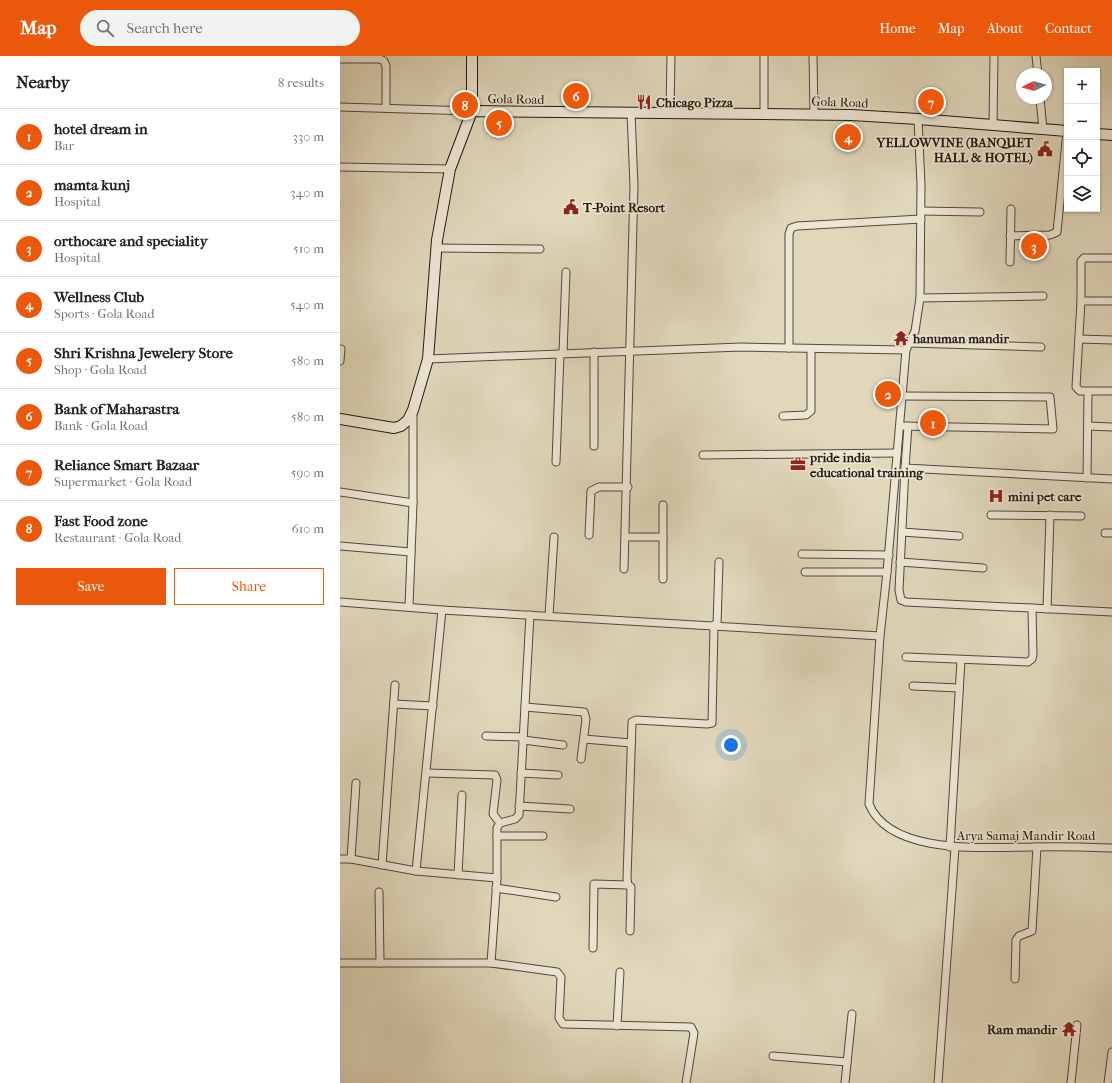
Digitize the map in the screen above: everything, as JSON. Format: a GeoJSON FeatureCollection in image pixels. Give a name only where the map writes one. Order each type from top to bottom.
{"type":"FeatureCollection","features":[{"type":"Feature","properties":{"kind":"street"},"geometry":{"type":"LineString","coordinates":[[340,107],[472,111],[472,56]]}},
{"type":"Feature","properties":{"kind":"street"},"geometry":{"type":"LineString","coordinates":[[670,112],[671,56]]}},
{"type":"Feature","properties":{"kind":"street"},"geometry":{"type":"LineString","coordinates":[[764,56],[764,113]]}},
{"type":"Feature","properties":{"kind":"street"},"geometry":{"type":"LineString","coordinates":[[813,56],[814,114]]}},
{"type":"Feature","properties":{"kind":"street"},"geometry":{"type":"LineString","coordinates":[[993,126],[994,56]]}},
{"type":"Feature","properties":{"kind":"street"},"geometry":{"type":"LineString","coordinates":[[1036,56],[1037,68]]}},
{"type":"Feature","properties":{"kind":"street"},"geometry":{"type":"LineString","coordinates":[[340,59],[380,59],[384,61],[386,66],[386,108]]}},
{"type":"Feature","properties":{"kind":"street"},"geometry":{"type":"LineString","coordinates":[[1041,104],[1043,130]]}},
{"type":"Feature","properties":{"kind":"street","name":"Gola Road"},"geometry":{"type":"LineString","coordinates":[[340,419],[394,428],[401,426],[408,420],[413,410],[428,359],[436,248],[450,169],[472,111],[814,114],[918,119],[1064,131]]}},
{"type":"Feature","properties":{"kind":"street"},"geometry":{"type":"LineString","coordinates":[[624,569],[628,487],[634,186],[631,112]]}},
{"type":"Feature","properties":{"kind":"street","name":"Arya Samaj Mandir Road"},"geometry":{"type":"LineString","coordinates":[[918,119],[921,211],[920,298],[915,331],[907,347],[889,555],[880,636],[869,804],[875,814],[896,832],[912,838],[953,847],[1112,848]]}},
{"type":"Feature","properties":{"kind":"street"},"geometry":{"type":"LineString","coordinates":[[1100,134],[1112,135]]}},
{"type":"Feature","properties":{"kind":"street"},"geometry":{"type":"LineString","coordinates":[[1010,236],[1050,235],[1057,232],[1066,140]]}},
{"type":"Feature","properties":{"kind":"street"},"geometry":{"type":"LineString","coordinates":[[340,167],[450,169]]}},
{"type":"Feature","properties":{"kind":"street"},"geometry":{"type":"LineString","coordinates":[[1010,262],[1011,209]]}},
{"type":"Feature","properties":{"kind":"street"},"geometry":{"type":"LineString","coordinates":[[921,211],[980,212]]}},
{"type":"Feature","properties":{"kind":"street"},"geometry":{"type":"LineString","coordinates":[[789,348],[789,234],[791,228],[797,226],[921,219]]}},
{"type":"Feature","properties":{"kind":"street"},"geometry":{"type":"LineString","coordinates":[[436,248],[540,249]]}},
{"type":"Feature","properties":{"kind":"street"},"geometry":{"type":"LineString","coordinates":[[1111,258],[1084,258],[1081,262],[1081,301],[1076,387],[1080,391],[1088,392],[1112,390]]}},
{"type":"Feature","properties":{"kind":"street"},"geometry":{"type":"LineString","coordinates":[[556,462],[566,272]]}},
{"type":"Feature","properties":{"kind":"street"},"geometry":{"type":"LineString","coordinates":[[920,298],[1043,296]]}},
{"type":"Feature","properties":{"kind":"street"},"geometry":{"type":"LineString","coordinates":[[1081,301],[1112,301]]}},
{"type":"Feature","properties":{"kind":"street"},"geometry":{"type":"LineString","coordinates":[[1079,339],[1112,340]]}},
{"type":"Feature","properties":{"kind":"street"},"geometry":{"type":"LineString","coordinates":[[428,359],[741,347],[811,349],[1040,347]]}},
{"type":"Feature","properties":{"kind":"street"},"geometry":{"type":"LineString","coordinates":[[782,416],[806,415],[811,411],[811,349]]}},
{"type":"Feature","properties":{"kind":"street"},"geometry":{"type":"LineString","coordinates":[[340,361],[341,350]]}},
{"type":"Feature","properties":{"kind":"street"},"geometry":{"type":"LineString","coordinates":[[594,352],[594,446]]}},
{"type":"Feature","properties":{"kind":"street"},"geometry":{"type":"LineString","coordinates":[[1087,478],[1088,392]]}},
{"type":"Feature","properties":{"kind":"street"},"geometry":{"type":"LineString","coordinates":[[900,426],[1053,429],[1050,397],[903,396]]}},
{"type":"Feature","properties":{"kind":"street"},"geometry":{"type":"LineString","coordinates":[[409,607],[413,503],[413,410]]}},
{"type":"Feature","properties":{"kind":"street"},"geometry":{"type":"LineString","coordinates":[[908,426],[899,590],[900,598],[903,601],[1112,612]]}},
{"type":"Feature","properties":{"kind":"street"},"geometry":{"type":"LineString","coordinates":[[1088,426],[1112,427]]}},
{"type":"Feature","properties":{"kind":"street"},"geometry":{"type":"LineString","coordinates":[[703,456],[897,453]]}},
{"type":"Feature","properties":{"kind":"street"},"geometry":{"type":"LineString","coordinates":[[905,468],[1112,479]]}},
{"type":"Feature","properties":{"kind":"street"},"geometry":{"type":"LineString","coordinates":[[589,535],[591,491],[599,487],[628,487]]}},
{"type":"Feature","properties":{"kind":"street"},"geometry":{"type":"LineString","coordinates":[[340,492],[413,503]]}},
{"type":"Feature","properties":{"kind":"street"},"geometry":{"type":"LineString","coordinates":[[663,505],[663,579]]}},
{"type":"Feature","properties":{"kind":"street"},"geometry":{"type":"LineString","coordinates":[[991,515],[1050,514],[1080,516]]}},
{"type":"Feature","properties":{"kind":"street"},"geometry":{"type":"LineString","coordinates":[[1047,609],[1050,514]]}},
{"type":"Feature","properties":{"kind":"street"},"geometry":{"type":"LineString","coordinates":[[902,532],[959,536]]}},
{"type":"Feature","properties":{"kind":"street"},"geometry":{"type":"LineString","coordinates":[[549,616],[554,537]]}},
{"type":"Feature","properties":{"kind":"street"},"geometry":{"type":"LineString","coordinates":[[626,537],[663,537]]}},
{"type":"Feature","properties":{"kind":"street"},"geometry":{"type":"LineString","coordinates":[[340,546],[411,552]]}},
{"type":"Feature","properties":{"kind":"street"},"geometry":{"type":"LineString","coordinates":[[802,554],[889,555]]}},
{"type":"Feature","properties":{"kind":"street"},"geometry":{"type":"LineString","coordinates":[[630,931],[631,887],[628,885],[627,879],[632,722],[635,720],[706,724],[712,723],[719,562]]}},
{"type":"Feature","properties":{"kind":"street"},"geometry":{"type":"LineString","coordinates":[[900,562],[982,568]]}},
{"type":"Feature","properties":{"kind":"street"},"geometry":{"type":"LineString","coordinates":[[805,572],[887,572]]}},
{"type":"Feature","properties":{"kind":"street"},"geometry":{"type":"LineString","coordinates":[[340,602],[442,610],[716,625],[880,636]]}},
{"type":"Feature","properties":{"kind":"street"},"geometry":{"type":"LineString","coordinates":[[906,657],[1025,663],[1031,661],[1033,655],[1032,608]]}},
{"type":"Feature","properties":{"kind":"street"},"geometry":{"type":"LineString","coordinates":[[416,871],[427,773],[442,610]]}},
{"type":"Feature","properties":{"kind":"street"},"geometry":{"type":"LineString","coordinates":[[500,823],[517,818],[519,806],[530,615]]}},
{"type":"Feature","properties":{"kind":"street"},"geometry":{"type":"LineString","coordinates":[[938,1083],[953,847],[961,660]]}},
{"type":"Feature","properties":{"kind":"street"},"geometry":{"type":"LineString","coordinates":[[382,865],[395,685]]}},
{"type":"Feature","properties":{"kind":"street"},"geometry":{"type":"LineString","coordinates":[[913,686],[959,688]]}},
{"type":"Feature","properties":{"kind":"street"},"geometry":{"type":"LineString","coordinates":[[394,704],[433,706]]}},
{"type":"Feature","properties":{"kind":"street"},"geometry":{"type":"LineString","coordinates":[[525,707],[583,711],[586,716],[581,760]]}},
{"type":"Feature","properties":{"kind":"street"},"geometry":{"type":"LineString","coordinates":[[486,736],[523,738],[563,745]]}},
{"type":"Feature","properties":{"kind":"street"},"geometry":{"type":"LineString","coordinates":[[584,739],[631,743]]}},
{"type":"Feature","properties":{"kind":"street"},"geometry":{"type":"LineString","coordinates":[[427,773],[495,775],[497,780],[493,814],[500,823]]}},
{"type":"Feature","properties":{"kind":"street"},"geometry":{"type":"LineString","coordinates":[[521,773],[558,775]]}},
{"type":"Feature","properties":{"kind":"street"},"geometry":{"type":"LineString","coordinates":[[352,859],[356,784]]}},
{"type":"Feature","properties":{"kind":"street"},"geometry":{"type":"LineString","coordinates":[[458,875],[462,795]]}},
{"type":"Feature","properties":{"kind":"street"},"geometry":{"type":"LineString","coordinates":[[519,806],[570,808]]}},
{"type":"Feature","properties":{"kind":"street"},"geometry":{"type":"LineString","coordinates":[[491,963],[497,878],[497,836],[500,823]]}},
{"type":"Feature","properties":{"kind":"street"},"geometry":{"type":"LineString","coordinates":[[497,836],[543,836]]}},
{"type":"Feature","properties":{"kind":"street"},"geometry":{"type":"LineString","coordinates":[[1015,979],[1016,940],[1019,936],[1032,931],[1037,847]]}},
{"type":"Feature","properties":{"kind":"street"},"geometry":{"type":"LineString","coordinates":[[340,859],[352,859],[416,871],[497,878]]}},
{"type":"Feature","properties":{"kind":"street"},"geometry":{"type":"LineString","coordinates":[[593,948],[594,884],[628,885]]}},
{"type":"Feature","properties":{"kind":"street"},"geometry":{"type":"LineString","coordinates":[[496,888],[556,897]]}},
{"type":"Feature","properties":{"kind":"street"},"geometry":{"type":"LineString","coordinates":[[379,892],[380,963]]}},
{"type":"Feature","properties":{"kind":"street"},"geometry":{"type":"LineString","coordinates":[[340,963],[491,963],[559,972],[561,977],[559,1018],[563,1024],[691,1026],[694,1033],[686,1083]]}},
{"type":"Feature","properties":{"kind":"street"},"geometry":{"type":"LineString","coordinates":[[617,1026],[620,972]]}},
{"type":"Feature","properties":{"kind":"street"},"geometry":{"type":"LineString","coordinates":[[845,1083],[852,1014]]}},
{"type":"Feature","properties":{"kind":"street"},"geometry":{"type":"LineString","coordinates":[[1071,1083],[1076,1025]]}},
{"type":"Feature","properties":{"kind":"street"},"geometry":{"type":"LineString","coordinates":[[1108,1083],[1112,1052]]}},
{"type":"Feature","properties":{"kind":"street"},"geometry":{"type":"LineString","coordinates":[[773,1056],[847,1062]]}},
{"type":"Feature","properties":{"kind":"place","name":"Bank of Maharastra"},"geometry":{"type":"Point","coordinates":[576,96]}},
{"type":"Feature","properties":{"kind":"place","name":"Chicago Pizza"},"geometry":{"type":"Point","coordinates":[644,102]}},
{"type":"Feature","properties":{"kind":"place","name":"Reliance Smart Bazaar"},"geometry":{"type":"Point","coordinates":[931,102]}},
{"type":"Feature","properties":{"kind":"place","name":"Fast Food zone"},"geometry":{"type":"Point","coordinates":[465,105]}},
{"type":"Feature","properties":{"kind":"place","name":"Shri Krishna Jewelery Store"},"geometry":{"type":"Point","coordinates":[499,123]}},
{"type":"Feature","properties":{"kind":"place","name":"Wellness Club"},"geometry":{"type":"Point","coordinates":[848,137]}},
{"type":"Feature","properties":{"kind":"place","name":"YELLOWVINE (BANQUET HALL & HOTEL)"},"geometry":{"type":"Point","coordinates":[1045,149]}},
{"type":"Feature","properties":{"kind":"place","name":"T-Point Resort"},"geometry":{"type":"Point","coordinates":[571,207]}},
{"type":"Feature","properties":{"kind":"place","name":"orthocare and speciality"},"geometry":{"type":"Point","coordinates":[1034,246]}},
{"type":"Feature","properties":{"kind":"place","name":"hanuman mandir"},"geometry":{"type":"Point","coordinates":[901,338]}},
{"type":"Feature","properties":{"kind":"place","name":"mamta kunj"},"geometry":{"type":"Point","coordinates":[888,394]}},
{"type":"Feature","properties":{"kind":"place","name":"hotel dream in"},"geometry":{"type":"Point","coordinates":[933,423]}},
{"type":"Feature","properties":{"kind":"place","name":"pride india educational training"},"geometry":{"type":"Point","coordinates":[798,464]}},
{"type":"Feature","properties":{"kind":"place","name":"mini pet care"},"geometry":{"type":"Point","coordinates":[996,496]}},
{"type":"Feature","properties":{"kind":"place","name":"Ram mandir"},"geometry":{"type":"Point","coordinates":[1069,1029]}}]}
